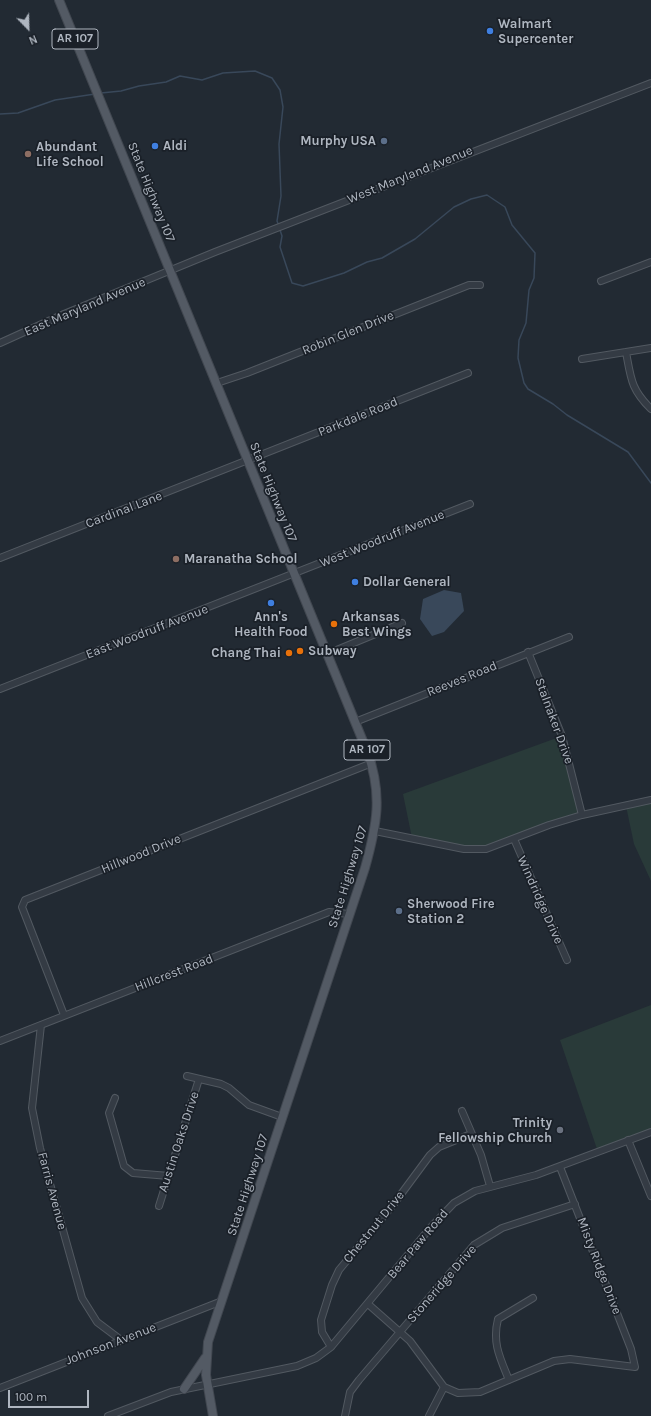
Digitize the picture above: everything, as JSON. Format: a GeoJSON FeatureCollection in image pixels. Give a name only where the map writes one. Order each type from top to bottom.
{"type":"FeatureCollection","features":[{"type":"Feature","properties":{"kind":"main road","name":"State Highway 107"},"geometry":{"type":"LineString","coordinates":[[60,0],[294,574],[356,722],[372,763],[377,802],[375,831],[208,1342],[206,1358],[207,1383],[213,1416]]}},
{"type":"Feature","properties":{"kind":"main road"},"geometry":{"type":"LineString","coordinates":[[184,1389],[206,1358]]}},
{"type":"Feature","properties":{"kind":"street","name":"West Maryland Avenue"},"geometry":{"type":"LineString","coordinates":[[170,270],[368,191],[651,83]]}},
{"type":"Feature","properties":{"kind":"street"},"geometry":{"type":"LineString","coordinates":[[601,281],[651,262]]}},
{"type":"Feature","properties":{"kind":"street","name":"East Maryland Avenue"},"geometry":{"type":"LineString","coordinates":[[0,343],[170,270]]}},
{"type":"Feature","properties":{"kind":"street","name":"Robin Glen Drive"},"geometry":{"type":"LineString","coordinates":[[217,383],[254,371],[469,285],[480,285]]}},
{"type":"Feature","properties":{"kind":"street"},"geometry":{"type":"LineString","coordinates":[[582,359],[651,348]]}},
{"type":"Feature","properties":{"kind":"street"},"geometry":{"type":"LineString","coordinates":[[626,352],[632,384],[640,397],[651,409]]}},
{"type":"Feature","properties":{"kind":"street","name":"Parkdale Road"},"geometry":{"type":"LineString","coordinates":[[248,461],[468,373]]}},
{"type":"Feature","properties":{"kind":"street","name":"Cardinal Lane"},"geometry":{"type":"LineString","coordinates":[[0,558],[248,461]]}},
{"type":"Feature","properties":{"kind":"street","name":"West Woodruff Avenue"},"geometry":{"type":"LineString","coordinates":[[294,574],[470,504]]}},
{"type":"Feature","properties":{"kind":"street","name":"East Woodruff Avenue"},"geometry":{"type":"LineString","coordinates":[[0,689],[294,574]]}},
{"type":"Feature","properties":{"kind":"street"},"geometry":{"type":"LineString","coordinates":[[327,654],[402,623]]}},
{"type":"Feature","properties":{"kind":"street","name":"Reeves Road"},"geometry":{"type":"LineString","coordinates":[[356,722],[528,652],[569,637]]}},
{"type":"Feature","properties":{"kind":"street","name":"Stalnaker Drive"},"geometry":{"type":"LineString","coordinates":[[528,652],[562,736],[582,815]]}},
{"type":"Feature","properties":{"kind":"street","name":"Hillwood Drive"},"geometry":{"type":"LineString","coordinates":[[64,1015],[22,907],[25,900],[372,763]]}},
{"type":"Feature","properties":{"kind":"street"},"geometry":{"type":"LineString","coordinates":[[375,831],[464,849],[486,849],[549,825],[582,815],[651,800]]}},
{"type":"Feature","properties":{"kind":"street","name":"Windridge Drive"},"geometry":{"type":"LineString","coordinates":[[514,839],[567,960]]}},
{"type":"Feature","properties":{"kind":"street","name":"Hillcrest Road"},"geometry":{"type":"LineString","coordinates":[[0,1041],[329,912],[349,914]]}},
{"type":"Feature","properties":{"kind":"street","name":"Farris Avenue"},"geometry":{"type":"LineString","coordinates":[[41,1025],[32,1108],[40,1148],[82,1298],[97,1322],[120,1340]]}},
{"type":"Feature","properties":{"kind":"street","name":"Austin Oaks Drive"},"geometry":{"type":"LineString","coordinates":[[187,1076],[221,1084],[229,1088],[249,1105],[282,1117]]}},
{"type":"Feature","properties":{"kind":"street","name":"Austin Oaks Drive"},"geometry":{"type":"LineString","coordinates":[[159,1206],[199,1079]]}},
{"type":"Feature","properties":{"kind":"street"},"geometry":{"type":"LineString","coordinates":[[115,1098],[109,1113],[124,1166],[133,1173],[169,1176]]}},
{"type":"Feature","properties":{"kind":"street"},"geometry":{"type":"LineString","coordinates":[[462,1111],[481,1155],[490,1186]]}},
{"type":"Feature","properties":{"kind":"street","name":"Bear Paw Road"},"geometry":{"type":"LineString","coordinates":[[108,1416],[184,1389],[207,1383],[296,1366],[316,1358],[331,1347],[445,1211],[467,1194],[490,1186],[522,1180],[651,1132]]}},
{"type":"Feature","properties":{"kind":"street","name":"Chestnut Drive"},"geometry":{"type":"LineString","coordinates":[[331,1347],[322,1332],[321,1320],[332,1285],[339,1270],[393,1205],[430,1155],[439,1147],[471,1134]]}},
{"type":"Feature","properties":{"kind":"street"},"geometry":{"type":"LineString","coordinates":[[628,1140],[648,1182],[651,1196]]}},
{"type":"Feature","properties":{"kind":"street","name":"Misty Ridge Drive"},"geometry":{"type":"LineString","coordinates":[[508,1380],[541,1365],[562,1360],[575,1360],[635,1367],[631,1349],[560,1167]]}},
{"type":"Feature","properties":{"kind":"street","name":"Stoneridge Drive"},"geometry":{"type":"LineString","coordinates":[[345,1416],[350,1392],[463,1257],[482,1239],[502,1228],[575,1204]]}},
{"type":"Feature","properties":{"kind":"street"},"geometry":{"type":"LineString","coordinates":[[368,1304],[414,1346],[444,1387],[458,1393],[474,1393],[508,1380],[497,1348],[494,1333],[498,1319],[533,1298]]}},
{"type":"Feature","properties":{"kind":"street","name":"Johnson Avenue"},"geometry":{"type":"LineString","coordinates":[[0,1388],[222,1301]]}},
{"type":"Feature","properties":{"kind":"street"},"geometry":{"type":"LineString","coordinates":[[429,1416],[444,1387]]}},
{"type":"Feature","properties":{"kind":"shaded area"},"geometry":{"type":"Polygon","coordinates":[[[562,736],[582,815],[479,849],[412,838],[403,794],[562,736]]]}},
{"type":"Feature","properties":{"kind":"shaded area"},"geometry":{"type":"Polygon","coordinates":[[[651,801],[651,881],[634,844],[626,806],[651,801]]]}},
{"type":"Feature","properties":{"kind":"shaded area"},"geometry":{"type":"Polygon","coordinates":[[[651,1005],[651,1132],[598,1152],[560,1040],[651,1005]]]}},
{"type":"Feature","properties":{"kind":"water"},"geometry":{"type":"Polygon","coordinates":[[[444,590],[461,593],[464,611],[444,632],[432,636],[420,619],[423,599],[444,590]]]}},
{"type":"Feature","properties":{"kind":"waterway"},"geometry":{"type":"LineString","coordinates":[[101,93],[121,91],[139,86],[166,82],[180,76],[202,80],[223,73],[255,71],[272,78],[280,90],[283,107],[279,144],[281,196],[277,221],[279,226]]}},
{"type":"Feature","properties":{"kind":"waterway"},"geometry":{"type":"LineString","coordinates":[[0,114],[18,113],[55,100],[95,94]]}},
{"type":"Feature","properties":{"kind":"waterway"},"geometry":{"type":"LineString","coordinates":[[280,230],[282,236],[280,247],[292,283],[303,286],[344,273],[367,262],[382,258],[415,239],[454,207],[471,199],[487,195],[505,207],[512,225],[535,253],[534,278],[529,290],[526,323],[519,340],[518,358],[524,383],[528,389],[553,404],[567,415],[628,452],[651,483]]}},
{"type":"Feature","properties":{"kind":"place","name":"Walmart Supercenter"},"geometry":{"type":"Point","coordinates":[490,31]}},
{"type":"Feature","properties":{"kind":"place","name":"Murphy USA"},"geometry":{"type":"Point","coordinates":[384,141]}},
{"type":"Feature","properties":{"kind":"place","name":"Aldi"},"geometry":{"type":"Point","coordinates":[155,146]}},
{"type":"Feature","properties":{"kind":"place","name":"Abundant Life School"},"geometry":{"type":"Point","coordinates":[28,154]}},
{"type":"Feature","properties":{"kind":"place","name":"Maranatha School"},"geometry":{"type":"Point","coordinates":[176,559]}},
{"type":"Feature","properties":{"kind":"place","name":"Dollar General"},"geometry":{"type":"Point","coordinates":[355,582]}},
{"type":"Feature","properties":{"kind":"place","name":"Ann's Health Food"},"geometry":{"type":"Point","coordinates":[271,603]}},
{"type":"Feature","properties":{"kind":"place","name":"Arkansas Best Wings"},"geometry":{"type":"Point","coordinates":[334,624]}},
{"type":"Feature","properties":{"kind":"place","name":"Subway"},"geometry":{"type":"Point","coordinates":[300,651]}},
{"type":"Feature","properties":{"kind":"place","name":"Chang Thai"},"geometry":{"type":"Point","coordinates":[289,653]}},
{"type":"Feature","properties":{"kind":"place","name":"Sherwood Fire Station 2"},"geometry":{"type":"Point","coordinates":[399,911]}},
{"type":"Feature","properties":{"kind":"place","name":"Trinity Fellowship Church"},"geometry":{"type":"Point","coordinates":[560,1130]}}]}
